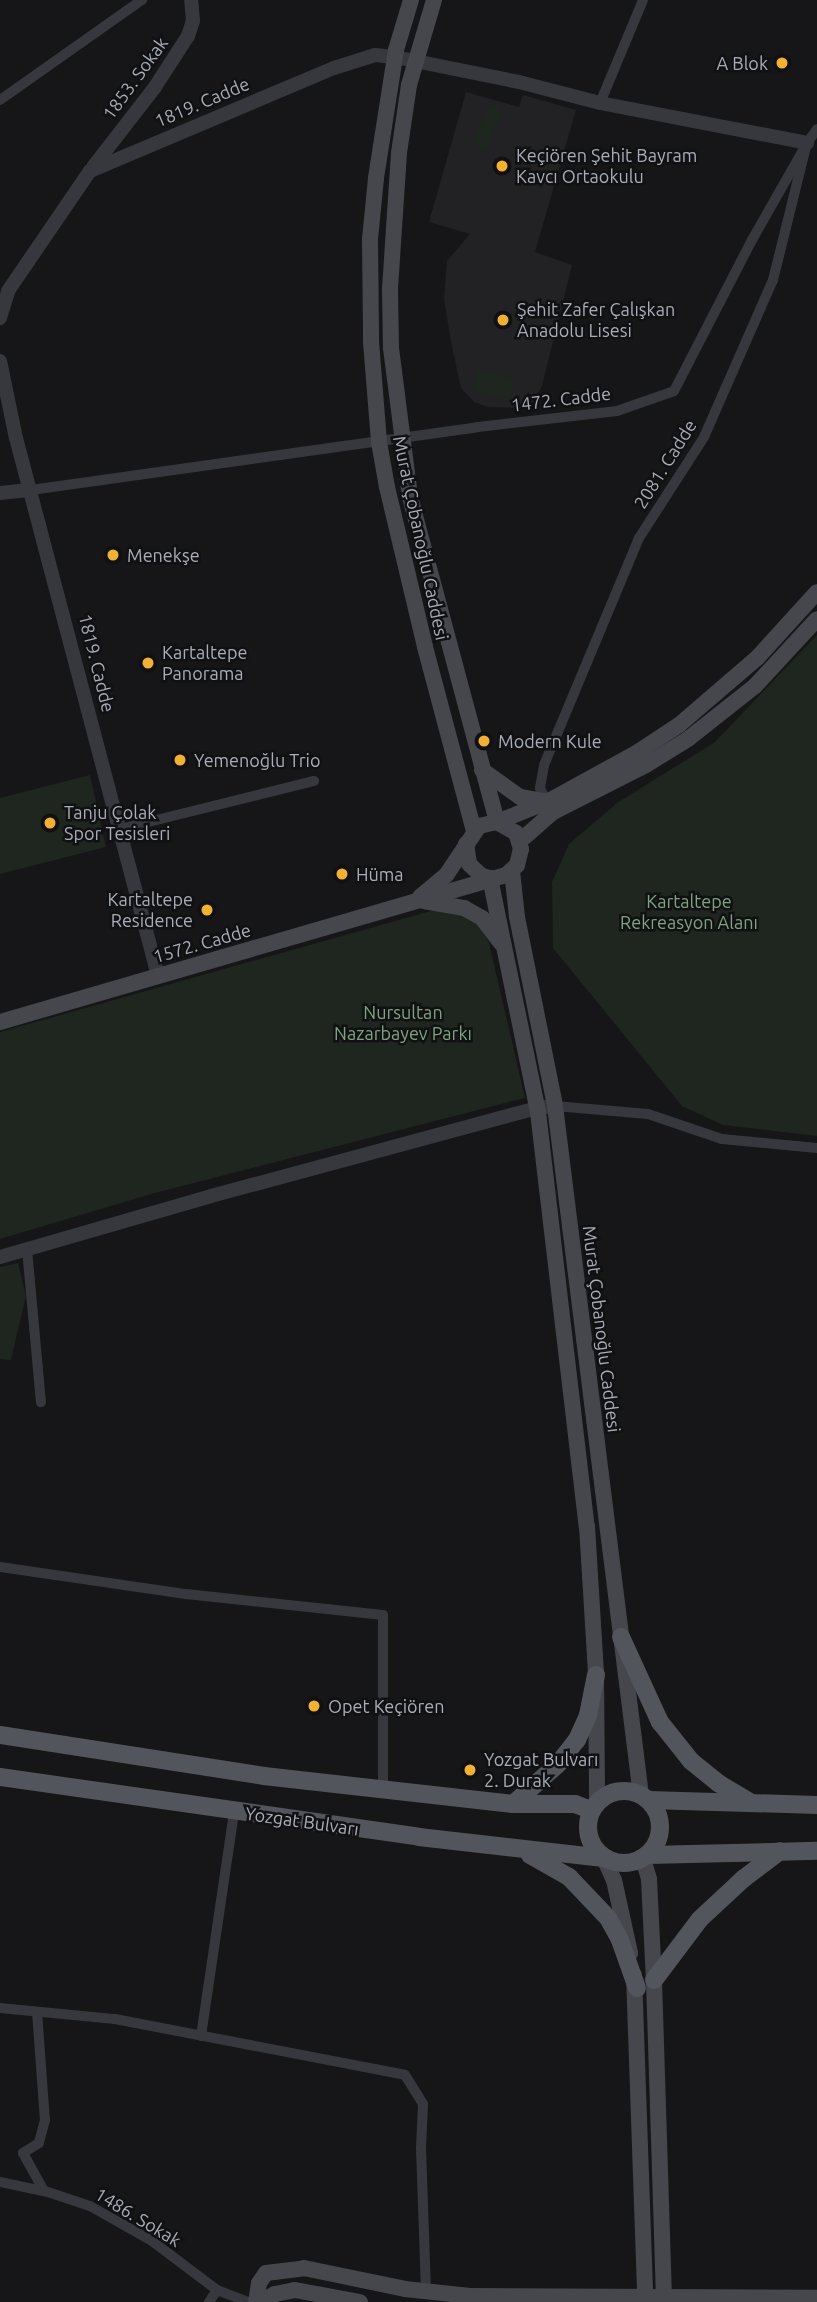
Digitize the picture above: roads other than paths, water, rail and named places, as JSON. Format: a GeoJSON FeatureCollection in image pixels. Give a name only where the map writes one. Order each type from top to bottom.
{"type":"FeatureCollection","features":[{"type":"Feature","properties":{"kind":"main road","name":"Murat Çobanoğlu Caddesi"},"geometry":{"type":"LineString","coordinates":[[411,0],[395,57],[370,239],[370,342],[379,442],[471,834]]}},
{"type":"Feature","properties":{"kind":"main road","name":"Murat Çobanoğlu Caddesi"},"geometry":{"type":"LineString","coordinates":[[434,0],[409,85],[399,153],[390,290],[391,348],[401,439],[418,531],[497,822]]}},
{"type":"Feature","properties":{"kind":"main road"},"geometry":{"type":"LineString","coordinates":[[520,841],[550,807],[678,725],[757,658],[817,592]]}},
{"type":"Feature","properties":{"kind":"main road"},"geometry":{"type":"LineString","coordinates":[[414,901],[447,874],[471,834],[486,823],[550,807],[646,765],[688,739],[755,686],[817,619]]}},
{"type":"Feature","properties":{"kind":"main road"},"geometry":{"type":"LineString","coordinates":[[482,770],[520,796],[550,807]]}},
{"type":"Feature","properties":{"kind":"main road"},"geometry":{"type":"LineString","coordinates":[[471,834],[466,847],[469,864],[482,876],[490,878],[512,871],[521,857],[520,841],[510,828],[497,822]]}},
{"type":"Feature","properties":{"kind":"main road","name":"Murat Çobanoğlu Caddesi"},"geometry":{"type":"LineString","coordinates":[[512,871],[517,917],[555,1106],[621,1637],[645,1798]]}},
{"type":"Feature","properties":{"kind":"main road"},"geometry":{"type":"LineString","coordinates":[[490,878],[537,1108],[587,1526],[596,1675],[594,1806],[588,1835],[592,1846],[604,1858],[621,1902],[636,1988],[645,2300]]}},
{"type":"Feature","properties":{"kind":"main road","name":"1572. Cadde"},"geometry":{"type":"LineString","coordinates":[[0,1022],[490,878]]}},
{"type":"Feature","properties":{"kind":"main road"},"geometry":{"type":"LineString","coordinates":[[414,901],[436,901],[464,908],[482,918],[505,950]]}},
{"type":"Feature","properties":{"kind":"main road"},"geometry":{"type":"LineString","coordinates":[[621,1637],[660,1722],[691,1761],[718,1783],[751,1803]]}},
{"type":"Feature","properties":{"kind":"main road"},"geometry":{"type":"LineString","coordinates":[[513,1804],[558,1764],[577,1740],[588,1715],[596,1675]]}},
{"type":"Feature","properties":{"kind":"main road"},"geometry":{"type":"LineString","coordinates":[[0,1735],[264,1776],[513,1804],[594,1806],[616,1791],[645,1798],[817,1805]]}},
{"type":"Feature","properties":{"kind":"main road","name":"Yozgat Bulvarı"},"geometry":{"type":"LineString","coordinates":[[0,1777],[517,1850],[604,1858]]}},
{"type":"Feature","properties":{"kind":"main road"},"geometry":{"type":"LineString","coordinates":[[645,1798],[658,1814],[660,1826],[658,1840],[645,1857],[649,1879],[654,1980],[664,2299]]}},
{"type":"Feature","properties":{"kind":"main road"},"geometry":{"type":"LineString","coordinates":[[517,1850],[544,1861],[569,1877],[600,1908],[620,1940],[636,1988]]}},
{"type":"Feature","properties":{"kind":"main road"},"geometry":{"type":"LineString","coordinates":[[654,1980],[700,1919],[734,1886],[780,1851]]}},
{"type":"Feature","properties":{"kind":"main road"},"geometry":{"type":"LineString","coordinates":[[604,1858],[624,1864],[645,1857],[817,1851]]}},
{"type":"Feature","properties":{"kind":"main road"},"geometry":{"type":"LineString","coordinates":[[360,2302],[295,2290],[275,2294],[258,2302],[259,2283],[267,2273],[286,2268],[304,2268],[426,2291],[470,2296],[645,2300],[817,2298]]}},
{"type":"Feature","properties":{"kind":"street"},"geometry":{"type":"LineString","coordinates":[[0,100],[142,0]]}},
{"type":"Feature","properties":{"kind":"street","name":"1853. Sokak"},"geometry":{"type":"LineString","coordinates":[[90,171],[155,87],[188,36],[193,21],[191,0]]}},
{"type":"Feature","properties":{"kind":"street"},"geometry":{"type":"LineString","coordinates":[[600,103],[643,0]]}},
{"type":"Feature","properties":{"kind":"street","name":"1819. Cadde"},"geometry":{"type":"LineString","coordinates":[[90,171],[334,68],[375,55],[416,61],[519,82],[600,103],[807,143]]}},
{"type":"Feature","properties":{"kind":"street","name":"2081. Cadde"},"geometry":{"type":"LineString","coordinates":[[550,807],[540,789],[544,765],[639,538],[704,437],[773,279],[807,143],[817,129]]}},
{"type":"Feature","properties":{"kind":"street","name":"1472. Cadde"},"geometry":{"type":"LineString","coordinates":[[31,490],[617,411],[674,391],[807,143]]}},
{"type":"Feature","properties":{"kind":"street"},"geometry":{"type":"LineString","coordinates":[[0,318],[8,291],[90,171]]}},
{"type":"Feature","properties":{"kind":"street","name":"1819. Cadde"},"geometry":{"type":"LineString","coordinates":[[0,361],[158,976]]}},
{"type":"Feature","properties":{"kind":"street"},"geometry":{"type":"LineString","coordinates":[[0,493],[31,490]]}},
{"type":"Feature","properties":{"kind":"street"},"geometry":{"type":"LineString","coordinates":[[120,829],[314,781]]}},
{"type":"Feature","properties":{"kind":"street"},"geometry":{"type":"LineString","coordinates":[[0,1257],[206,1197],[537,1108],[555,1106],[648,1114],[722,1139],[817,1148]]}},
{"type":"Feature","properties":{"kind":"street"},"geometry":{"type":"LineString","coordinates":[[27,1249],[41,1402]]}},
{"type":"Feature","properties":{"kind":"street"},"geometry":{"type":"LineString","coordinates":[[0,1567],[186,1594],[383,1615],[383,1790]]}},
{"type":"Feature","properties":{"kind":"street"},"geometry":{"type":"LineString","coordinates":[[201,2036],[234,1812]]}},
{"type":"Feature","properties":{"kind":"street"},"geometry":{"type":"LineString","coordinates":[[0,2008],[115,2019],[405,2075],[424,2104],[421,2148],[426,2291]]}},
{"type":"Feature","properties":{"kind":"street"},"geometry":{"type":"LineString","coordinates":[[37,2012],[45,2120],[39,2143],[23,2153],[44,2191]]}},
{"type":"Feature","properties":{"kind":"street","name":"1486. Sokak"},"geometry":{"type":"LineString","coordinates":[[0,2182],[44,2191],[90,2206],[152,2241],[218,2290],[248,2302]]}},
{"type":"Feature","properties":{"kind":"street"},"geometry":{"type":"LineString","coordinates":[[209,2302],[218,2290]]}},
{"type":"Feature","properties":{"kind":"place","name":"A Blok"},"geometry":{"type":"Point","coordinates":[782,63]}},
{"type":"Feature","properties":{"kind":"place","name":"Keçiören Şehit Bayram Kavcı Ortaokulu"},"geometry":{"type":"Point","coordinates":[502,166]}},
{"type":"Feature","properties":{"kind":"place","name":"Şehit Zafer Çalışkan Anadolu Lisesi"},"geometry":{"type":"Point","coordinates":[503,320]}},
{"type":"Feature","properties":{"kind":"place","name":"Menekşe"},"geometry":{"type":"Point","coordinates":[113,555]}},
{"type":"Feature","properties":{"kind":"place","name":"Kartaltepe Panorama"},"geometry":{"type":"Point","coordinates":[148,663]}},
{"type":"Feature","properties":{"kind":"place","name":"Modern Kule"},"geometry":{"type":"Point","coordinates":[484,741]}},
{"type":"Feature","properties":{"kind":"place","name":"Yemenoğlu Trio"},"geometry":{"type":"Point","coordinates":[180,760]}},
{"type":"Feature","properties":{"kind":"place","name":"Tanju Çolak Spor Tesisleri"},"geometry":{"type":"Point","coordinates":[50,823]}},
{"type":"Feature","properties":{"kind":"place","name":"Hüma"},"geometry":{"type":"Point","coordinates":[342,874]}},
{"type":"Feature","properties":{"kind":"place","name":"Kartaltepe Residence"},"geometry":{"type":"Point","coordinates":[207,910]}},
{"type":"Feature","properties":{"kind":"place","name":"Opet Keçiören"},"geometry":{"type":"Point","coordinates":[314,1706]}},
{"type":"Feature","properties":{"kind":"place","name":"Yozgat Bulvarı 2. Durak"},"geometry":{"type":"Point","coordinates":[470,1770]}},
{"type":"Feature","properties":{"kind":"park label","name":"Kartaltepe Rekreasyon Alanı"},"geometry":{"type":"Point","coordinates":[689,912]}},
{"type":"Feature","properties":{"kind":"park label","name":"Nursultan Nazarbayev Parkı"},"geometry":{"type":"Point","coordinates":[403,1023]}}]}
